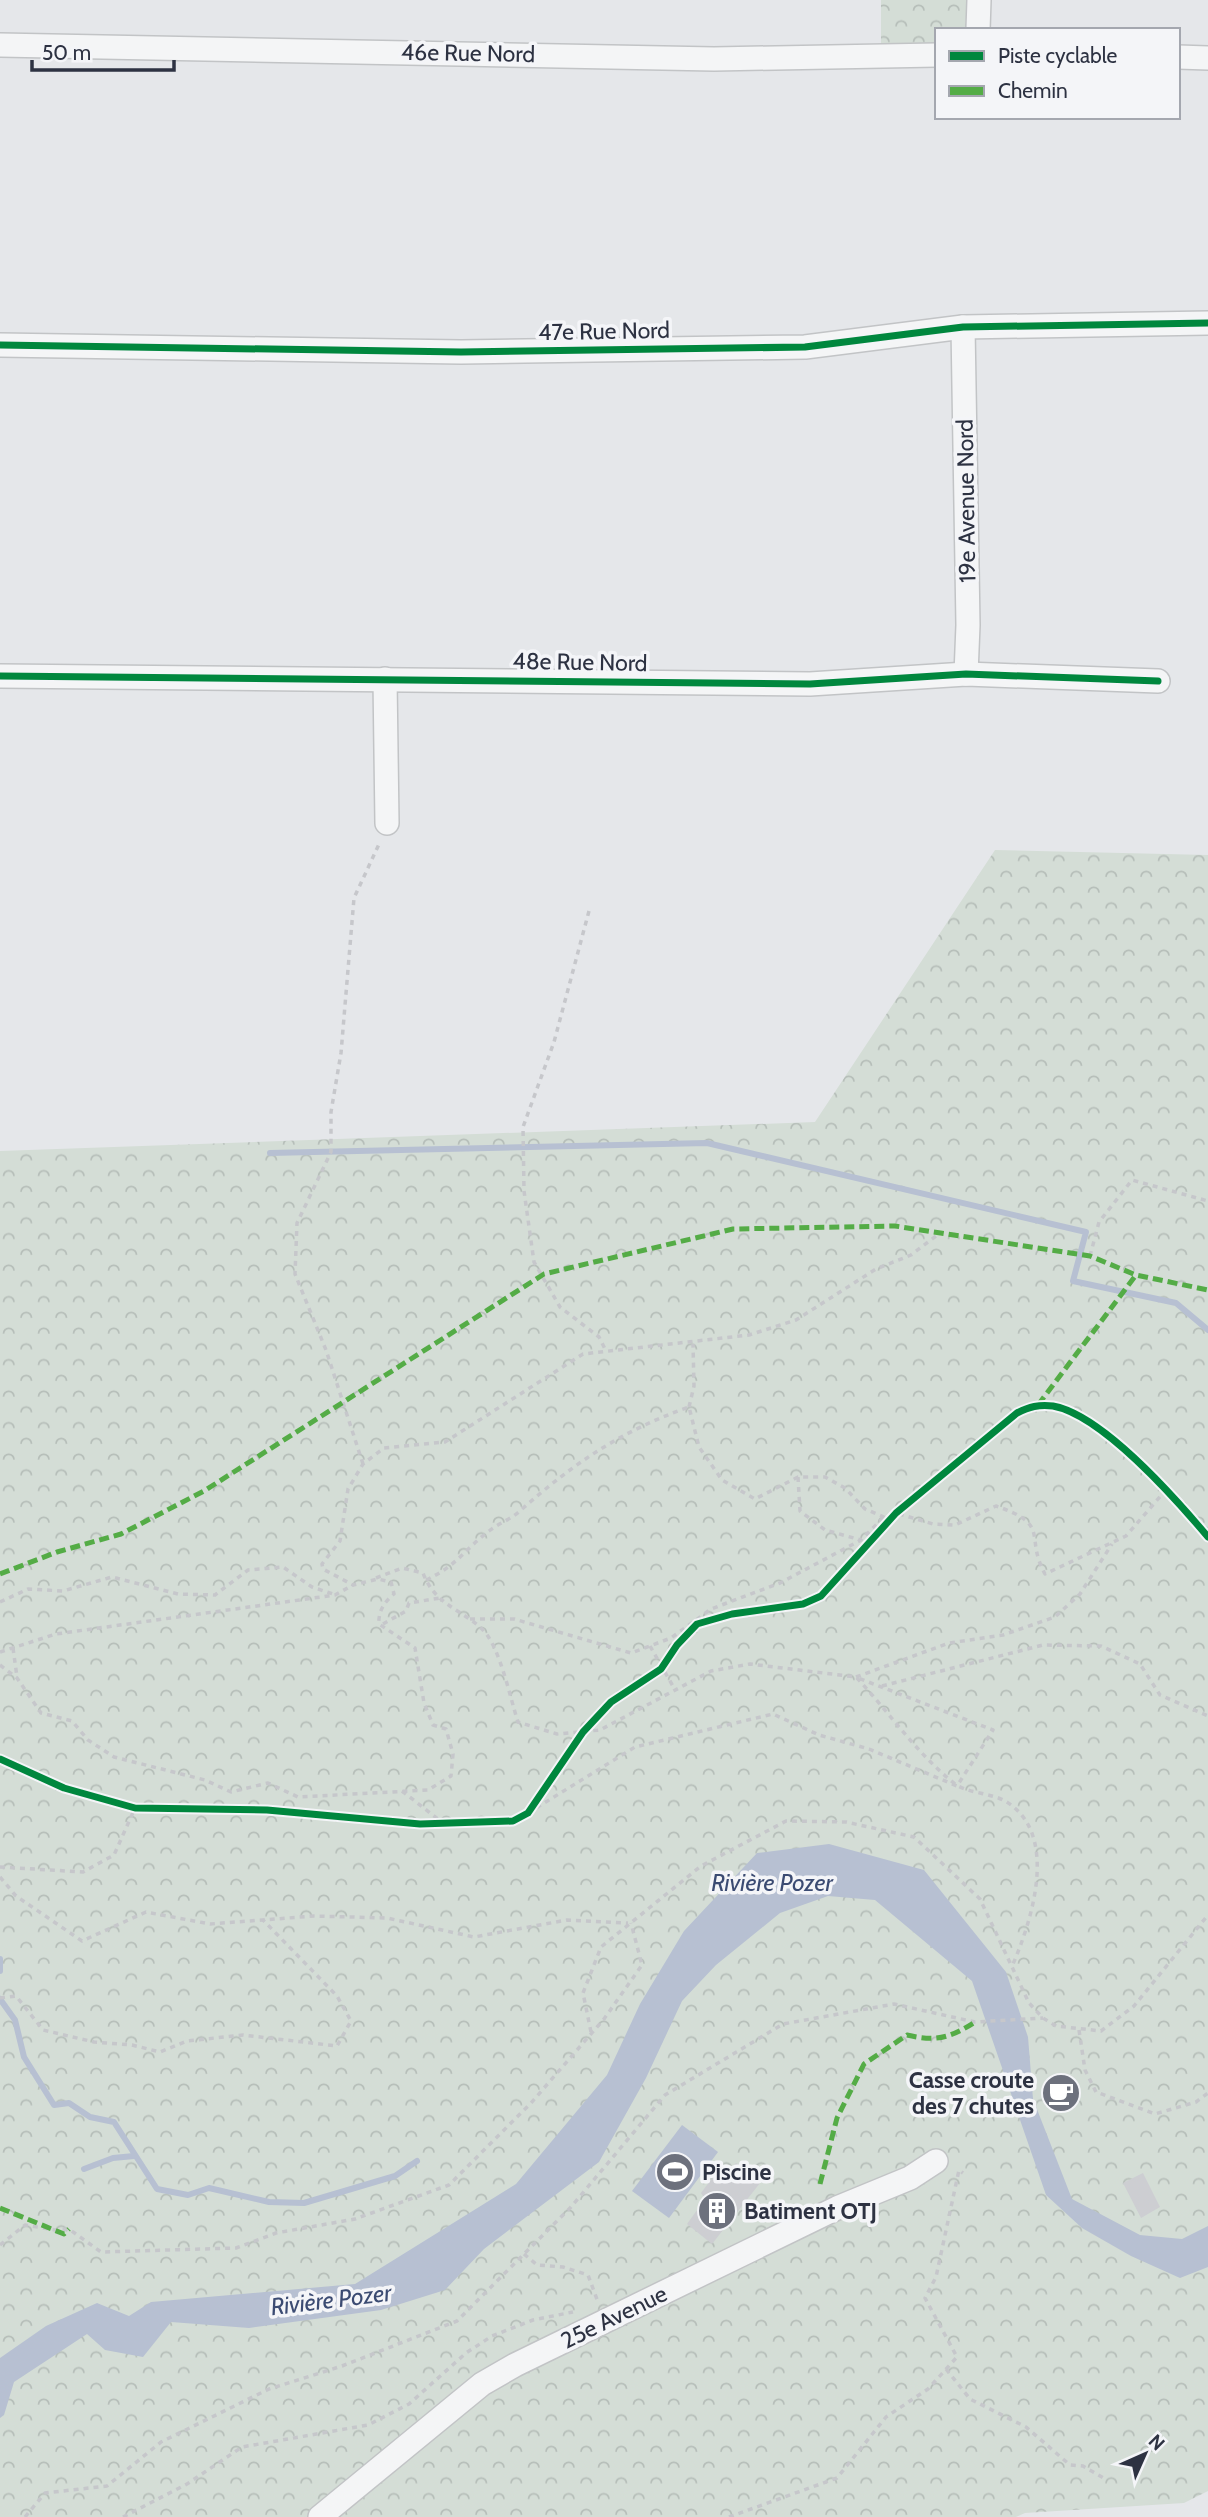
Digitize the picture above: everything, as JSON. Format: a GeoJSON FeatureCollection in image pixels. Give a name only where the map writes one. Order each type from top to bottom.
{"type":"FeatureCollection","features":[{"type":"Feature","properties":{"kind":"street"},"geometry":{"type":"LineString","coordinates":[[978,28],[979,0]]}},
{"type":"Feature","properties":{"kind":"street","name":"46e Rue Nord"},"geometry":{"type":"LineString","coordinates":[[0,46],[714,58],[935,55]]}},
{"type":"Feature","properties":{"kind":"street"},"geometry":{"type":"LineString","coordinates":[[1180,57],[1208,58]]}},
{"type":"Feature","properties":{"kind":"street","name":"47e Rue Nord"},"geometry":{"type":"LineString","coordinates":[[0,345],[461,352],[792,347],[963,327],[1208,323]]}},
{"type":"Feature","properties":{"kind":"street","name":"19e Avenue Nord"},"geometry":{"type":"LineString","coordinates":[[963,327],[968,625],[966,674]]}},
{"type":"Feature","properties":{"kind":"street","name":"48e Rue Nord"},"geometry":{"type":"LineString","coordinates":[[0,676],[810,684],[966,674],[1158,681]]}},
{"type":"Feature","properties":{"kind":"street"},"geometry":{"type":"LineString","coordinates":[[385,679],[387,823]]}},
{"type":"Feature","properties":{"kind":"street","name":"25e Avenue"},"geometry":{"type":"LineString","coordinates":[[320,2517],[482,2384],[515,2365],[837,2208],[910,2178],[936,2161]]}},
{"type":"Feature","properties":{"kind":"path"},"geometry":{"type":"LineString","coordinates":[[363,1465],[340,1392],[295,1274],[297,1223],[331,1152],[331,1112],[341,1053],[354,898],[368,874],[387,823]]}},
{"type":"Feature","properties":{"kind":"path"},"geometry":{"type":"LineString","coordinates":[[589,911],[554,1042],[523,1127],[524,1191],[534,1262],[560,1307],[599,1337],[606,1351]]}},
{"type":"Feature","properties":{"kind":"path"},"geometry":{"type":"LineString","coordinates":[[1090,1256],[1099,1222],[1132,1180],[1208,1201]]}},
{"type":"Feature","properties":{"kind":"path"},"geometry":{"type":"LineString","coordinates":[[353,1585],[323,1569],[322,1564],[340,1541],[348,1489],[363,1465],[384,1448],[445,1442],[583,1354],[749,1335],[796,1320],[876,1269],[911,1255],[940,1233]]}},
{"type":"Feature","properties":{"kind":"path"},"geometry":{"type":"LineString","coordinates":[[693,1343],[694,1386],[689,1407],[699,1447],[722,1480],[755,1499],[799,1477],[825,1476],[845,1488],[865,1509],[884,1517]]}},
{"type":"Feature","properties":{"kind":"path"},"geometry":{"type":"LineString","coordinates":[[426,1580],[450,1568],[489,1531],[520,1512],[538,1492],[579,1461],[626,1432],[689,1407]]}},
{"type":"Feature","properties":{"kind":"path"},"geometry":{"type":"LineString","coordinates":[[799,1477],[800,1511],[825,1530],[861,1540]]}},
{"type":"Feature","properties":{"kind":"path"},"geometry":{"type":"LineString","coordinates":[[468,1619],[514,1619],[631,1653],[671,1638],[711,1609],[780,1583],[861,1540],[884,1517],[896,1513],[933,1524],[955,1525],[996,1506],[1020,1515],[1036,1531],[1038,1563],[1045,1574],[1125,1536],[1167,1493],[1157,1482]]}},
{"type":"Feature","properties":{"kind":"path"},"geometry":{"type":"LineString","coordinates":[[861,1554],[907,1504]]}},
{"type":"Feature","properties":{"kind":"path"},"geometry":{"type":"LineString","coordinates":[[1187,1514],[1208,1537]]}},
{"type":"Feature","properties":{"kind":"path"},"geometry":{"type":"LineString","coordinates":[[1196,1523],[1208,1529]]}},
{"type":"Feature","properties":{"kind":"path"},"geometry":{"type":"LineString","coordinates":[[856,1677],[949,1643],[1003,1635],[1055,1617],[1080,1594],[1113,1542]]}},
{"type":"Feature","properties":{"kind":"path"},"geometry":{"type":"LineString","coordinates":[[0,1602],[28,1589],[63,1591],[112,1577],[178,1594],[215,1595],[248,1570],[283,1567],[312,1587],[335,1595]]}},
{"type":"Feature","properties":{"kind":"path"},"geometry":{"type":"LineString","coordinates":[[368,1581],[402,1568],[414,1569],[423,1573],[452,1610],[484,1630],[495,1648],[518,1722],[557,1734],[600,1730],[710,1671],[750,1664],[856,1677],[993,1730],[957,1786]]}},
{"type":"Feature","properties":{"kind":"path"},"geometry":{"type":"LineString","coordinates":[[0,1652],[56,1634],[335,1595],[353,1585],[378,1579],[391,1582],[394,1594],[386,1600],[378,1616],[379,1624],[383,1624],[415,1648],[424,1703],[433,1725],[446,1729],[453,1754],[451,1776],[428,1790],[298,1797],[268,1783],[231,1792],[205,1780],[114,1757],[88,1740],[72,1721],[41,1713],[17,1678],[0,1665]]}},
{"type":"Feature","properties":{"kind":"path"},"geometry":{"type":"LineString","coordinates":[[383,1624],[406,1611],[409,1603],[440,1598]]}},
{"type":"Feature","properties":{"kind":"path"},"geometry":{"type":"LineString","coordinates":[[677,1645],[697,1624],[709,1621]]}},
{"type":"Feature","properties":{"kind":"path"},"geometry":{"type":"LineString","coordinates":[[880,1686],[1043,1645],[1101,1646],[1140,1664],[1160,1695],[1208,1716]]}},
{"type":"Feature","properties":{"kind":"path"},"geometry":{"type":"LineString","coordinates":[[650,1646],[674,1688]]}},
{"type":"Feature","properties":{"kind":"path"},"geometry":{"type":"LineString","coordinates":[[13,1648],[17,1678]]}},
{"type":"Feature","properties":{"kind":"path"},"geometry":{"type":"LineString","coordinates":[[651,1676],[667,1661]]}},
{"type":"Feature","properties":{"kind":"path"},"geometry":{"type":"LineString","coordinates":[[856,1677],[905,1735],[957,1786]]}},
{"type":"Feature","properties":{"kind":"path"},"geometry":{"type":"LineString","coordinates":[[524,1815],[635,1747],[773,1714],[819,1735],[869,1749],[957,1786],[982,1791],[1007,1802],[1023,1817],[1031,1833],[1040,1870],[1024,1938],[1013,1964]]}},
{"type":"Feature","properties":{"kind":"path"},"geometry":{"type":"LineString","coordinates":[[576,1742],[592,1722]]}},
{"type":"Feature","properties":{"kind":"path"},"geometry":{"type":"LineString","coordinates":[[401,1790],[443,1823]]}},
{"type":"Feature","properties":{"kind":"path"},"geometry":{"type":"LineString","coordinates":[[524,1815],[542,1793]]}},
{"type":"Feature","properties":{"kind":"path"},"geometry":{"type":"LineString","coordinates":[[123,1805],[144,1808]]}},
{"type":"Feature","properties":{"kind":"path"},"geometry":{"type":"LineString","coordinates":[[0,1867],[83,1872],[114,1855],[135,1808]]}},
{"type":"Feature","properties":{"kind":"path"},"geometry":{"type":"LineString","coordinates":[[591,2032],[583,1993],[601,1947],[701,1866],[786,1821],[846,1822],[914,1837],[980,1899],[1013,1964],[1029,2003],[1042,2018],[1056,2026],[1101,2031],[1134,2006],[1208,1915]]}},
{"type":"Feature","properties":{"kind":"path"},"geometry":{"type":"LineString","coordinates":[[431,1824],[457,1823]]}},
{"type":"Feature","properties":{"kind":"path"},"geometry":{"type":"LineString","coordinates":[[0,1877],[16,1896],[82,1941],[146,1912],[210,1924],[314,1916],[387,1918],[474,1937],[567,1920],[631,1923]]}},
{"type":"Feature","properties":{"kind":"path"},"geometry":{"type":"LineString","coordinates":[[0,1998],[16,1996],[43,2030],[94,2042],[132,2045],[160,2052],[187,2041],[243,2035],[337,2046],[351,2021],[337,1996],[263,1920]]}},
{"type":"Feature","properties":{"kind":"path"},"geometry":{"type":"LineString","coordinates":[[0,2245],[25,2225],[55,2230],[69,2229],[101,2252],[236,2248],[276,2232],[355,2219],[449,2185],[531,2103],[604,2019],[642,1965],[631,1923]]}},
{"type":"Feature","properties":{"kind":"path"},"geometry":{"type":"LineString","coordinates":[[25,2517],[46,2493],[107,2486],[161,2442],[269,2389],[342,2366],[457,2321],[570,2207],[665,2095],[783,2024],[894,2004],[975,2022],[1042,2018]]}},
{"type":"Feature","properties":{"kind":"path"},"geometry":{"type":"LineString","coordinates":[[1079,2030],[1085,2070],[1096,2092],[1155,2113],[1196,2102],[1208,2093]]}},
{"type":"Feature","properties":{"kind":"path"},"geometry":{"type":"LineString","coordinates":[[729,2517],[837,2478],[886,2417],[928,2389],[957,2357],[925,2298],[936,2277],[958,2170],[963,2173]]}},
{"type":"Feature","properties":{"kind":"path"},"geometry":{"type":"LineString","coordinates":[[524,2253],[537,2265],[563,2267],[588,2275],[598,2304],[606,2303]]}},
{"type":"Feature","properties":{"kind":"path"},"geometry":{"type":"LineString","coordinates":[[124,2517],[187,2484],[242,2447],[368,2425],[409,2404],[466,2353],[492,2336],[533,2320],[586,2308]]}},
{"type":"Feature","properties":{"kind":"path"},"geometry":{"type":"LineString","coordinates":[[946,2369],[970,2399],[1026,2427],[1070,2465],[1083,2466],[1107,2480]]}},
{"type":"Feature","properties":{"kind":"green space"},"geometry":{"type":"Polygon","coordinates":[[[881,0],[979,0],[978,28],[935,28],[935,55],[881,56],[881,0]]]}},
{"type":"Feature","properties":{"kind":"green space"},"geometry":{"type":"Polygon","coordinates":[[[995,850],[1208,855],[1208,2491],[1184,2503],[1025,2513],[1016,2517],[0,2517],[0,1151],[815,1122],[995,850]]]}},
{"type":"Feature","properties":{"kind":"water","name":"Rivière Pozer"},"geometry":{"type":"Polygon","coordinates":[[[829,1844],[924,1870],[1006,1972],[1028,2037],[1033,2099],[1072,2199],[1140,2235],[1182,2239],[1208,2226],[1208,2267],[1180,2278],[1131,2256],[1082,2228],[1046,2195],[972,1981],[875,1900],[828,1896],[780,1913],[716,1965],[682,2001],[646,2078],[599,2162],[484,2249],[445,2290],[381,2310],[249,2328],[171,2322],[143,2357],[105,2350],[87,2334],[14,2382],[4,2415],[0,2418],[0,2358],[46,2326],[97,2303],[129,2316],[151,2302],[355,2284],[516,2184],[607,2075],[640,2004],[684,1931],[757,1853],[829,1844]]]}},
{"type":"Feature","properties":{"kind":"water","name":"Piscine"},"geometry":{"type":"Polygon","coordinates":[[[682,2125],[718,2152],[669,2218],[632,2191],[682,2125]]]}},
{"type":"Feature","properties":{"kind":"building","name":"Batiment OTJ"},"geometry":{"type":"Polygon","coordinates":[[[736,2163],[760,2183],[712,2244],[687,2224],[705,2199],[701,2193],[716,2173],[722,2177],[736,2163]]]}},
{"type":"Feature","properties":{"kind":"building"},"geometry":{"type":"Polygon","coordinates":[[[1143,2173],[1160,2207],[1141,2218],[1123,2183],[1143,2173]]]}},
{"type":"Feature","properties":{"kind":"waterway"},"geometry":{"type":"LineString","coordinates":[[270,1153],[707,1143],[1086,1232],[1073,1281],[1176,1303],[1208,1330]]}},
{"type":"Feature","properties":{"kind":"waterway"},"geometry":{"type":"LineString","coordinates":[[0,1959],[0,1971]]}},
{"type":"Feature","properties":{"kind":"waterway"},"geometry":{"type":"LineString","coordinates":[[0,1999],[15,2020],[24,2057],[54,2105],[69,2103],[90,2117],[114,2122],[157,2189],[188,2195],[209,2188],[269,2202],[304,2203],[395,2176],[417,2161]]}},
{"type":"Feature","properties":{"kind":"waterway"},"geometry":{"type":"LineString","coordinates":[[84,2169],[113,2158],[134,2156]]}},
{"type":"Feature","properties":{"kind":"marked path"},"geometry":{"type":"LineString","coordinates":[[0,1574],[57,1552],[121,1534],[204,1491],[544,1274],[733,1229],[895,1226],[1090,1256],[1136,1275],[1208,1290]]}},
{"type":"Feature","properties":{"kind":"marked path"},"geometry":{"type":"LineString","coordinates":[[1038,1405],[1136,1275]]}},
{"type":"Feature","properties":{"kind":"marked path"},"geometry":{"type":"LineString","coordinates":[[820,2184],[837,2118],[864,2064],[907,2035],[942,2037],[975,2022]]}},
{"type":"Feature","properties":{"kind":"marked path"},"geometry":{"type":"LineString","coordinates":[[0,2208],[64,2234],[69,2229]]}},
{"type":"Feature","properties":{"kind":"cycle path"},"geometry":{"type":"LineString","coordinates":[[0,345],[461,352],[805,347],[963,327],[1208,323]]}},
{"type":"Feature","properties":{"kind":"cycle path"},"geometry":{"type":"LineString","coordinates":[[0,676],[810,684],[966,674],[1158,681]]}},
{"type":"Feature","properties":{"kind":"cycle path"},"geometry":{"type":"LineString","coordinates":[[0,1759],[64,1788],[135,1808],[267,1810],[420,1824],[513,1821],[528,1813],[583,1732],[611,1702],[661,1669],[677,1645],[697,1624],[732,1614],[803,1604],[821,1596],[896,1513],[1017,1413],[1034,1406],[1053,1406],[1072,1413],[1115,1441],[1158,1481],[1208,1537]]}},
{"type":"Feature","properties":{"kind":"place","name":"Casse croute des 7 chutes"},"geometry":{"type":"Point","coordinates":[1061,2093]}},
{"type":"Feature","properties":{"kind":"place","name":"Piscine"},"geometry":{"type":"Point","coordinates":[675,2172]}},
{"type":"Feature","properties":{"kind":"place","name":"Batiment OTJ"},"geometry":{"type":"Point","coordinates":[717,2211]}}]}
